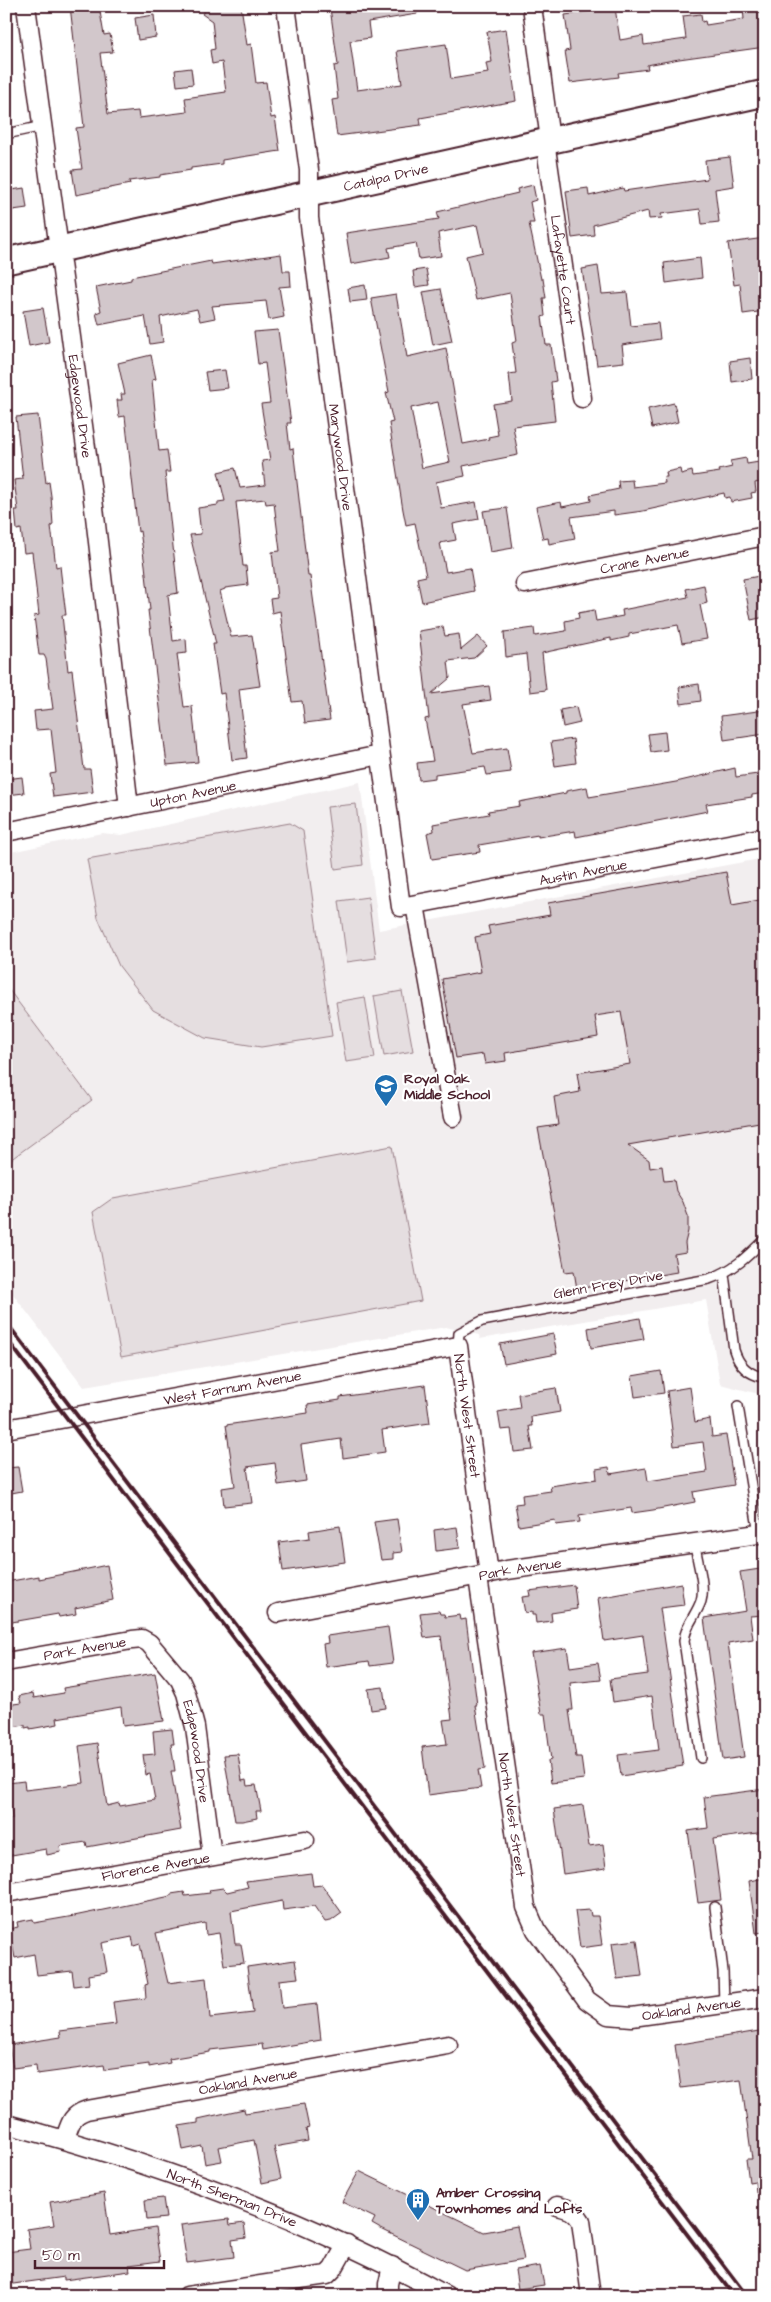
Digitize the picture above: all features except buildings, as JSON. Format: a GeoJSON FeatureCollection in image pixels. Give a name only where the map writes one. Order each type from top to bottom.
{"type":"FeatureCollection","features":[{"type":"Feature","properties":{"kind":"street","name":"Edgewood Drive"},"geometry":{"type":"LineString","coordinates":[[26,6],[93,499],[129,807]]}},
{"type":"Feature","properties":{"kind":"street","name":"Marywood Drive"},"geometry":{"type":"LineString","coordinates":[[286,6],[303,125],[309,194],[309,218],[380,755],[408,906],[454,1117]]}},
{"type":"Feature","properties":{"kind":"street","name":"Lafayette Court"},"geometry":{"type":"LineString","coordinates":[[532,6],[582,398]]}},
{"type":"Feature","properties":{"kind":"street","name":"Catalpa Drive"},"geometry":{"type":"LineString","coordinates":[[6,261],[765,93]]}},
{"type":"Feature","properties":{"kind":"street","name":"Crane Avenue"},"geometry":{"type":"LineString","coordinates":[[525,584],[765,536]]}},
{"type":"Feature","properties":{"kind":"street","name":"Upton Avenue"},"geometry":{"type":"LineString","coordinates":[[6,832],[380,755]]}},
{"type":"Feature","properties":{"kind":"street","name":"Austin Avenue"},"geometry":{"type":"LineString","coordinates":[[408,906],[765,838]]}},
{"type":"Feature","properties":{"kind":"street","name":"West Farnum Avenue"},"geometry":{"type":"LineString","coordinates":[[6,1430],[458,1346]]}},
{"type":"Feature","properties":{"kind":"street","name":"North West Street"},"geometry":{"type":"LineString","coordinates":[[458,1346],[483,1575],[526,1907],[536,1930],[587,2000],[608,2015],[618,2016]]}},
{"type":"Feature","properties":{"kind":"street","name":"Park Avenue"},"geometry":{"type":"LineString","coordinates":[[278,1613],[483,1575],[762,1533]]}},
{"type":"Feature","properties":{"kind":"street","name":"Park Avenue"},"geometry":{"type":"LineString","coordinates":[[6,1662],[132,1640],[142,1640],[149,1643],[159,1654]]}},
{"type":"Feature","properties":{"kind":"street","name":"Edgewood Drive"},"geometry":{"type":"LineString","coordinates":[[159,1654],[180,1680],[191,1707],[212,1856]]}},
{"type":"Feature","properties":{"kind":"street","name":"Florence Avenue"},"geometry":{"type":"LineString","coordinates":[[6,1893],[306,1840]]}},
{"type":"Feature","properties":{"kind":"street","name":"Oakland Avenue"},"geometry":{"type":"LineString","coordinates":[[618,2016],[646,2015],[765,1998]]}},
{"type":"Feature","properties":{"kind":"street","name":"Oakland Avenue"},"geometry":{"type":"LineString","coordinates":[[65,2139],[71,2120],[76,2114],[87,2110],[448,2045]]}},
{"type":"Feature","properties":{"kind":"street","name":"North Sherman Drive"},"geometry":{"type":"LineString","coordinates":[[6,2124],[65,2139],[282,2216],[347,2244],[447,2296]]}},
{"type":"Feature","properties":{"kind":"street"},"geometry":{"type":"LineString","coordinates":[[557,2206],[570,2209],[581,2222],[591,2296]]}},
{"type":"Feature","properties":{"kind":"street"},"geometry":{"type":"LineString","coordinates":[[187,2296],[327,2275],[333,2269],[347,2244]]}},
{"type":"Feature","properties":{"kind":"street"},"geometry":{"type":"LineString","coordinates":[[388,2296],[388,2284],[392,2266]]}},
{"type":"Feature","properties":{"kind":"lane"},"geometry":{"type":"LineString","coordinates":[[6,134],[43,126]]}},
{"type":"Feature","properties":{"kind":"lane","name":"Glenn Frey Drive"},"geometry":{"type":"LineString","coordinates":[[458,1346],[459,1333],[482,1321],[694,1284],[724,1274],[742,1261],[765,1239]]}},
{"type":"Feature","properties":{"kind":"lane"},"geometry":{"type":"LineString","coordinates":[[724,1274],[734,1350],[738,1362],[746,1370],[765,1378]]}},
{"type":"Feature","properties":{"kind":"lane"},"geometry":{"type":"LineString","coordinates":[[738,1406],[762,1533]]}},
{"type":"Feature","properties":{"kind":"lane"},"geometry":{"type":"LineString","coordinates":[[695,1543],[701,1583],[701,1601],[685,1630],[684,1641],[701,1758]]}},
{"type":"Feature","properties":{"kind":"lane"},"geometry":{"type":"LineString","coordinates":[[715,1907],[723,1972],[724,2004]]}},
{"type":"Feature","properties":{"kind":"shaded area","name":"Royal Oak Middle School"},"geometry":{"type":"Polygon","coordinates":[[[360,782],[379,930],[765,858],[765,1393],[759,1394],[720,1384],[706,1300],[480,1339],[479,1335],[446,1327],[84,1387],[6,1285],[6,853],[102,833],[121,835],[360,782]]]}},
{"type":"Feature","properties":{"kind":"shaded area"},"geometry":{"type":"Polygon","coordinates":[[[356,804],[363,865],[335,869],[327,807],[356,804]]]}},
{"type":"Feature","properties":{"kind":"shaded area"},"geometry":{"type":"Polygon","coordinates":[[[290,823],[303,831],[332,1036],[261,1047],[205,1038],[153,1010],[119,966],[98,918],[87,859],[290,823]]]}},
{"type":"Feature","properties":{"kind":"shaded area"},"geometry":{"type":"Polygon","coordinates":[[[368,897],[376,958],[347,962],[339,901],[368,897]]]}},
{"type":"Feature","properties":{"kind":"shaded area"},"geometry":{"type":"Polygon","coordinates":[[[6,986],[92,1100],[6,1163],[6,986]]]}},
{"type":"Feature","properties":{"kind":"shaded area"},"geometry":{"type":"Polygon","coordinates":[[[402,991],[413,1051],[384,1056],[374,996],[402,991]]]}},
{"type":"Feature","properties":{"kind":"shaded area"},"geometry":{"type":"Polygon","coordinates":[[[365,997],[375,1058],[346,1062],[336,1002],[365,997]]]}},
{"type":"Feature","properties":{"kind":"shaded area"},"geometry":{"type":"Polygon","coordinates":[[[392,1146],[421,1301],[121,1357],[93,1212],[113,1198],[392,1146]]]}},
{"type":"Feature","properties":{"kind":"railway"},"geometry":{"type":"LineString","coordinates":[[6,1322],[747,2296]]}},
{"type":"Feature","properties":{"kind":"railway"},"geometry":{"type":"LineString","coordinates":[[6,1338],[734,2296]]}},
{"type":"Feature","properties":{"kind":"place","name":"Royal Oak Middle School"},"geometry":{"type":"Point","coordinates":[386,1107]}},
{"type":"Feature","properties":{"kind":"place","name":"Amber Crossing Townhomes and Lofts"},"geometry":{"type":"Point","coordinates":[418,2221]}}]}
